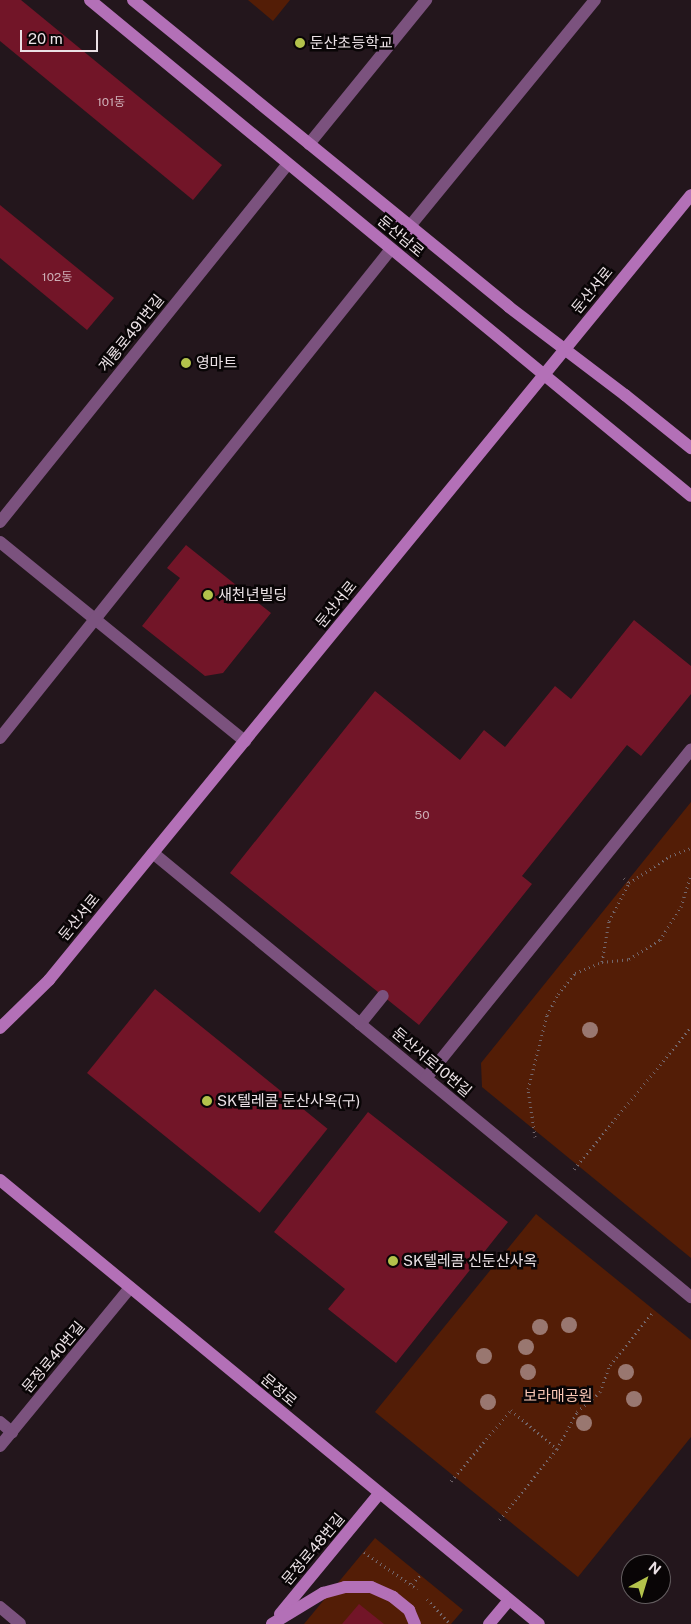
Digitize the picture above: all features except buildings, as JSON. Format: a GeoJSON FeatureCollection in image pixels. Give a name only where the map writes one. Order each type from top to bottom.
{"type":"FeatureCollection","features":[{"type":"Feature","properties":{"kind":"main road","name":"둔산남로"},"geometry":{"type":"LineString","coordinates":[[90,0],[691,496]]}},
{"type":"Feature","properties":{"kind":"main road","name":"둔산남로"},"geometry":{"type":"LineString","coordinates":[[133,0],[410,226],[691,448]]}},
{"type":"Feature","properties":{"kind":"main road","name":"둔산서로"},"geometry":{"type":"LineString","coordinates":[[0,1028],[49,980],[691,195]]}},
{"type":"Feature","properties":{"kind":"main road","name":"문정로"},"geometry":{"type":"LineString","coordinates":[[0,1180],[539,1624]]}},
{"type":"Feature","properties":{"kind":"main road","name":"문정로48번길"},"geometry":{"type":"LineString","coordinates":[[272,1624],[379,1494]]}},
{"type":"Feature","properties":{"kind":"main road"},"geometry":{"type":"LineString","coordinates":[[272,1624],[323,1593],[354,1587],[371,1587],[393,1597],[409,1610],[415,1624]]}},
{"type":"Feature","properties":{"kind":"main road"},"geometry":{"type":"LineString","coordinates":[[489,1624],[509,1600]]}},
{"type":"Feature","properties":{"kind":"street"},"geometry":{"type":"LineString","coordinates":[[309,144],[426,0]]}},
{"type":"Feature","properties":{"kind":"street"},"geometry":{"type":"LineString","coordinates":[[410,226],[595,0]]}},
{"type":"Feature","properties":{"kind":"street","name":"계룡로491번길"},"geometry":{"type":"LineString","coordinates":[[0,522],[288,164]]}},
{"type":"Feature","properties":{"kind":"street"},"geometry":{"type":"LineString","coordinates":[[0,738],[391,249]]}},
{"type":"Feature","properties":{"kind":"street"},"geometry":{"type":"LineString","coordinates":[[0,542],[245,741]]}},
{"type":"Feature","properties":{"kind":"street"},"geometry":{"type":"LineString","coordinates":[[426,1078],[691,749]]}},
{"type":"Feature","properties":{"kind":"street","name":"둔산서로10번길"},"geometry":{"type":"LineString","coordinates":[[153,853],[691,1297]]}},
{"type":"Feature","properties":{"kind":"street"},"geometry":{"type":"LineString","coordinates":[[360,1024],[383,996]]}},
{"type":"Feature","properties":{"kind":"street","name":"문정로40번길"},"geometry":{"type":"LineString","coordinates":[[0,1446],[130,1288]]}},
{"type":"Feature","properties":{"kind":"street"},"geometry":{"type":"LineString","coordinates":[[0,1422],[12,1432]]}},
{"type":"Feature","properties":{"kind":"street"},"geometry":{"type":"LineString","coordinates":[[0,1607],[20,1624]]}},
{"type":"Feature","properties":{"kind":"path"},"geometry":{"type":"LineString","coordinates":[[602,962],[609,922],[630,883],[670,856],[691,848]]}},
{"type":"Feature","properties":{"kind":"path"},"geometry":{"type":"LineString","coordinates":[[535,1137],[528,1089],[547,1015],[558,994],[575,974],[602,962],[629,958],[660,940],[681,906],[691,874]]}},
{"type":"Feature","properties":{"kind":"path"},"geometry":{"type":"LineString","coordinates":[[624,878],[630,883]]}},
{"type":"Feature","properties":{"kind":"path"},"geometry":{"type":"LineString","coordinates":[[574,1169],[691,1027]]}},
{"type":"Feature","properties":{"kind":"path"},"geometry":{"type":"LineString","coordinates":[[499,1520],[557,1449],[577,1412],[600,1392],[610,1365],[653,1312]]}},
{"type":"Feature","properties":{"kind":"path"},"geometry":{"type":"LineString","coordinates":[[452,1481],[511,1410],[557,1449]]}},
{"type":"Feature","properties":{"kind":"path"},"geometry":{"type":"LineString","coordinates":[[412,1584],[420,1575]]}},
{"type":"Feature","properties":{"kind":"green space"},"geometry":{"type":"Polygon","coordinates":[[[248,0],[290,0],[273,21],[248,0]]]}},
{"type":"Feature","properties":{"kind":"green space"},"geometry":{"type":"Polygon","coordinates":[[[691,802],[691,1258],[482,1087],[481,1063],[691,802]]]}},
{"type":"Feature","properties":{"kind":"green space","name":"보라매공원"},"geometry":{"type":"Polygon","coordinates":[[[536,1214],[691,1340],[691,1437],[578,1577],[375,1412],[536,1214]]]}},
{"type":"Feature","properties":{"kind":"green space"},"geometry":{"type":"Polygon","coordinates":[[[375,1538],[463,1610],[451,1624],[304,1624],[375,1538]]]}},
{"type":"Feature","properties":{"kind":"place","name":"둔산초등학교"},"geometry":{"type":"Point","coordinates":[300,43]}},
{"type":"Feature","properties":{"kind":"place","name":"영마트"},"geometry":{"type":"Point","coordinates":[186,363]}},
{"type":"Feature","properties":{"kind":"place","name":"새천년빌딩"},"geometry":{"type":"Point","coordinates":[208,595]}},
{"type":"Feature","properties":{"kind":"place","name":"SK텔레콤 둔산사옥(구)"},"geometry":{"type":"Point","coordinates":[207,1101]}},
{"type":"Feature","properties":{"kind":"place","name":"SK텔레콤 신둔산사옥"},"geometry":{"type":"Point","coordinates":[393,1261]}}]}
